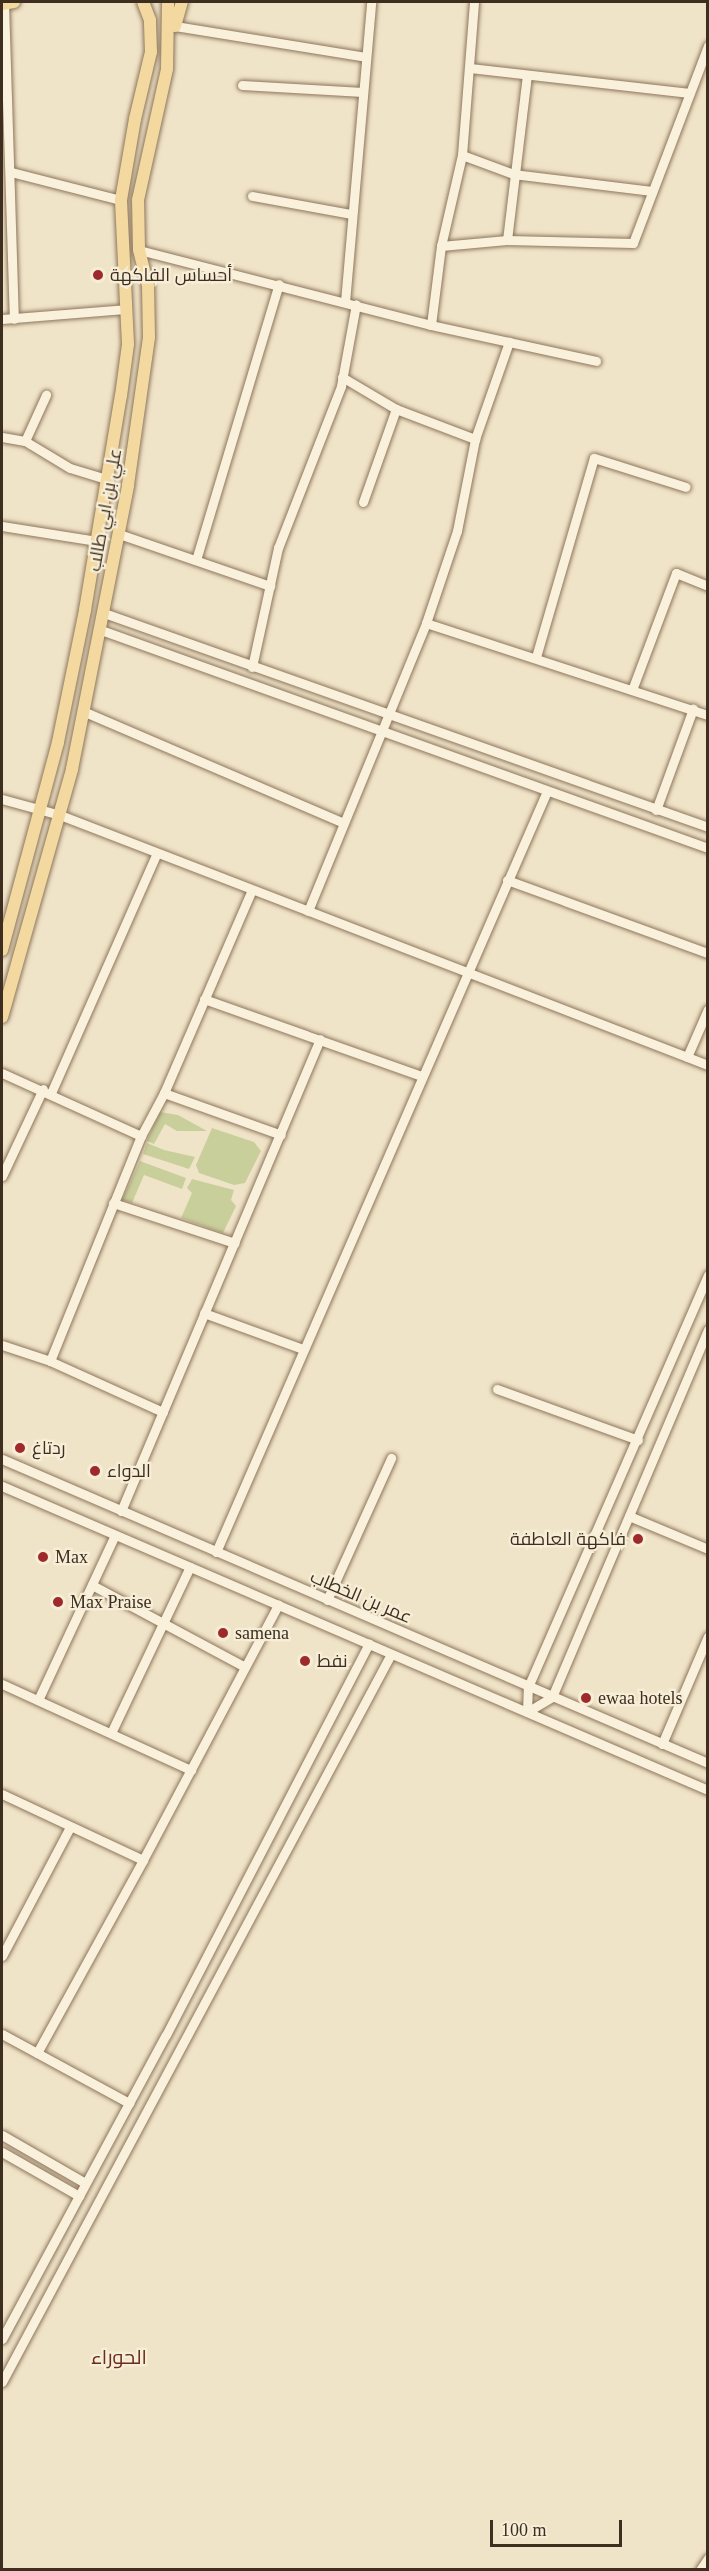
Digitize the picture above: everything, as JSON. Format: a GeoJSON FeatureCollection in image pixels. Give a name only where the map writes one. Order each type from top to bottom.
{"type":"FeatureCollection","features":[{"type":"Feature","properties":{"kind":"main road","name":"علي بن ابي طالب"},"geometry":{"type":"LineString","coordinates":[[2,950],[42,809],[97,541],[128,344],[121,200],[135,119],[151,52],[150,20],[142,2]]}},
{"type":"Feature","properties":{"kind":"main road","name":"علي بن ابي طالب"},"geometry":{"type":"LineString","coordinates":[[2,1017],[60,815],[86,711],[119,534],[149,337],[148,286],[139,250],[138,200],[170,45],[168,2]]}},
{"type":"Feature","properties":{"kind":"main road"},"geometry":{"type":"LineString","coordinates":[[170,45],[182,2]]}},
{"type":"Feature","properties":{"kind":"street"},"geometry":{"type":"LineString","coordinates":[[345,302],[371,2]]}},
{"type":"Feature","properties":{"kind":"street"},"geometry":{"type":"LineString","coordinates":[[431,325],[441,246],[462,155],[474,2]]}},
{"type":"Feature","properties":{"kind":"street"},"geometry":{"type":"LineString","coordinates":[[6,3],[11,172],[9,259],[14,319]]}},
{"type":"Feature","properties":{"kind":"street"},"geometry":{"type":"LineString","coordinates":[[175,26],[366,57]]}},
{"type":"Feature","properties":{"kind":"street"},"geometry":{"type":"LineString","coordinates":[[441,246],[507,240],[633,243],[708,46]]}},
{"type":"Feature","properties":{"kind":"street"},"geometry":{"type":"LineString","coordinates":[[470,68],[690,93]]}},
{"type":"Feature","properties":{"kind":"street"},"geometry":{"type":"LineString","coordinates":[[507,240],[513,174],[527,75]]}},
{"type":"Feature","properties":{"kind":"street"},"geometry":{"type":"LineString","coordinates":[[242,85],[363,92]]}},
{"type":"Feature","properties":{"kind":"street"},"geometry":{"type":"LineString","coordinates":[[462,155],[513,174],[652,191]]}},
{"type":"Feature","properties":{"kind":"street"},"geometry":{"type":"LineString","coordinates":[[11,172],[121,200]]}},
{"type":"Feature","properties":{"kind":"street"},"geometry":{"type":"LineString","coordinates":[[252,196],[351,214]]}},
{"type":"Feature","properties":{"kind":"street"},"geometry":{"type":"LineString","coordinates":[[139,250],[279,284],[431,325],[596,361]]}},
{"type":"Feature","properties":{"kind":"street"},"geometry":{"type":"LineString","coordinates":[[196,561],[279,284]]}},
{"type":"Feature","properties":{"kind":"street"},"geometry":{"type":"LineString","coordinates":[[252,667],[278,548],[342,377],[356,304]]}},
{"type":"Feature","properties":{"kind":"street"},"geometry":{"type":"LineString","coordinates":[[2,319],[125,309]]}},
{"type":"Feature","properties":{"kind":"street"},"geometry":{"type":"LineString","coordinates":[[308,911],[342,822],[383,734],[426,623],[457,531],[475,439],[510,342]]}},
{"type":"Feature","properties":{"kind":"street"},"geometry":{"type":"LineString","coordinates":[[342,377],[396,409],[475,439]]}},
{"type":"Feature","properties":{"kind":"street"},"geometry":{"type":"LineString","coordinates":[[25,441],[46,395]]}},
{"type":"Feature","properties":{"kind":"street"},"geometry":{"type":"LineString","coordinates":[[363,502],[396,409]]}},
{"type":"Feature","properties":{"kind":"street"},"geometry":{"type":"LineString","coordinates":[[2,437],[25,441],[70,468],[107,479]]}},
{"type":"Feature","properties":{"kind":"street"},"geometry":{"type":"LineString","coordinates":[[536,657],[594,458],[686,487]]}},
{"type":"Feature","properties":{"kind":"street"},"geometry":{"type":"LineString","coordinates":[[2,526],[97,541]]}},
{"type":"Feature","properties":{"kind":"street"},"geometry":{"type":"LineString","coordinates":[[119,534],[270,586]]}},
{"type":"Feature","properties":{"kind":"street"},"geometry":{"type":"LineString","coordinates":[[632,690],[676,573],[708,586]]}},
{"type":"Feature","properties":{"kind":"street"},"geometry":{"type":"LineString","coordinates":[[104,613],[708,827]]}},
{"type":"Feature","properties":{"kind":"street"},"geometry":{"type":"LineString","coordinates":[[426,623],[708,715]]}},
{"type":"Feature","properties":{"kind":"street"},"geometry":{"type":"LineString","coordinates":[[101,630],[383,734],[708,848]]}},
{"type":"Feature","properties":{"kind":"street"},"geometry":{"type":"LineString","coordinates":[[656,810],[693,709]]}},
{"type":"Feature","properties":{"kind":"street"},"geometry":{"type":"LineString","coordinates":[[86,711],[342,822]]}},
{"type":"Feature","properties":{"kind":"street"},"geometry":{"type":"LineString","coordinates":[[216,1552],[421,1076],[547,791]]}},
{"type":"Feature","properties":{"kind":"street"},"geometry":{"type":"LineString","coordinates":[[2,799],[60,815],[708,1065]]}},
{"type":"Feature","properties":{"kind":"street"},"geometry":{"type":"LineString","coordinates":[[2,1176],[47,1091],[157,853]]}},
{"type":"Feature","properties":{"kind":"street"},"geometry":{"type":"LineString","coordinates":[[507,880],[708,953]]}},
{"type":"Feature","properties":{"kind":"street"},"geometry":{"type":"LineString","coordinates":[[50,1362],[141,1136],[164,1093],[252,890]]}},
{"type":"Feature","properties":{"kind":"street"},"geometry":{"type":"LineString","coordinates":[[204,999],[421,1076]]}},
{"type":"Feature","properties":{"kind":"street"},"geometry":{"type":"LineString","coordinates":[[687,1057],[708,1009]]}},
{"type":"Feature","properties":{"kind":"street"},"geometry":{"type":"LineString","coordinates":[[121,1511],[320,1039]]}},
{"type":"Feature","properties":{"kind":"street"},"geometry":{"type":"LineString","coordinates":[[2,1073],[47,1091],[141,1136]]}},
{"type":"Feature","properties":{"kind":"street"},"geometry":{"type":"LineString","coordinates":[[164,1093],[281,1135]]}},
{"type":"Feature","properties":{"kind":"street"},"geometry":{"type":"LineString","coordinates":[[113,1203],[235,1243]]}},
{"type":"Feature","properties":{"kind":"street"},"geometry":{"type":"LineString","coordinates":[[527,1712],[528,1687],[639,1440],[708,1275]]}},
{"type":"Feature","properties":{"kind":"street"},"geometry":{"type":"LineString","coordinates":[[204,1313],[303,1349]]}},
{"type":"Feature","properties":{"kind":"street"},"geometry":{"type":"LineString","coordinates":[[527,1712],[552,1697],[629,1516],[703,1352],[708,1329]]}},
{"type":"Feature","properties":{"kind":"street"},"geometry":{"type":"LineString","coordinates":[[2,1345],[50,1362],[163,1412]]}},
{"type":"Feature","properties":{"kind":"street"},"geometry":{"type":"LineString","coordinates":[[497,1389],[639,1440]]}},
{"type":"Feature","properties":{"kind":"street"},"geometry":{"type":"LineString","coordinates":[[327,1600],[391,1458]]}},
{"type":"Feature","properties":{"kind":"street","name":"عمر بن الخطاب"},"geometry":{"type":"LineString","coordinates":[[2,1459],[708,1764]]}},
{"type":"Feature","properties":{"kind":"street"},"geometry":{"type":"LineString","coordinates":[[2,1486],[708,1790]]}},
{"type":"Feature","properties":{"kind":"street"},"geometry":{"type":"LineString","coordinates":[[629,1516],[708,1549]]}},
{"type":"Feature","properties":{"kind":"street"},"geometry":{"type":"LineString","coordinates":[[38,1700],[115,1535]]}},
{"type":"Feature","properties":{"kind":"street"},"geometry":{"type":"LineString","coordinates":[[111,1733],[190,1567]]}},
{"type":"Feature","properties":{"kind":"street"},"geometry":{"type":"LineString","coordinates":[[92,1585],[243,1666]]}},
{"type":"Feature","properties":{"kind":"street"},"geometry":{"type":"LineString","coordinates":[[37,2053],[191,1770],[243,1666],[279,1605]]}},
{"type":"Feature","properties":{"kind":"street"},"geometry":{"type":"LineString","coordinates":[[662,1744],[704,1656],[708,1636]]}},
{"type":"Feature","properties":{"kind":"street"},"geometry":{"type":"LineString","coordinates":[[2,2339],[129,2103],[369,1644]]}},
{"type":"Feature","properties":{"kind":"street"},"geometry":{"type":"LineString","coordinates":[[2,2382],[391,1654]]}},
{"type":"Feature","properties":{"kind":"street"},"geometry":{"type":"LineString","coordinates":[[2,1684],[191,1770]]}},
{"type":"Feature","properties":{"kind":"street"},"geometry":{"type":"LineString","coordinates":[[2,1794],[142,1860]]}},
{"type":"Feature","properties":{"kind":"street"},"geometry":{"type":"LineString","coordinates":[[2,1956],[70,1827]]}},
{"type":"Feature","properties":{"kind":"street"},"geometry":{"type":"LineString","coordinates":[[2,2034],[129,2103]]}},
{"type":"Feature","properties":{"kind":"street"},"geometry":{"type":"LineString","coordinates":[[2,2135],[85,2183]]}},
{"type":"Feature","properties":{"kind":"street"},"geometry":{"type":"LineString","coordinates":[[2,2152],[79,2196]]}},
{"type":"Feature","properties":{"kind":"street"},"geometry":{"type":"LineString","coordinates":[[700,2570],[708,2558]]}},
{"type":"Feature","properties":{"kind":"green space"},"geometry":{"type":"Polygon","coordinates":[[[160,1112],[178,1115],[207,1131],[177,1131],[165,1124],[154,1144],[147,1141],[160,1112]]]}},
{"type":"Feature","properties":{"kind":"green space"},"geometry":{"type":"Polygon","coordinates":[[[212,1128],[254,1142],[261,1151],[245,1183],[234,1185],[199,1173],[196,1165],[212,1128]]]}},
{"type":"Feature","properties":{"kind":"green space"},"geometry":{"type":"Polygon","coordinates":[[[147,1143],[164,1150],[195,1157],[189,1169],[143,1154],[147,1143]]]}},
{"type":"Feature","properties":{"kind":"green space"},"geometry":{"type":"Polygon","coordinates":[[[140,1161],[186,1178],[182,1189],[144,1175],[132,1203],[122,1200],[140,1161]]]}},
{"type":"Feature","properties":{"kind":"green space"},"geometry":{"type":"Polygon","coordinates":[[[192,1179],[234,1190],[231,1200],[236,1206],[223,1233],[181,1218],[192,1193],[187,1188],[192,1179]]]}},
{"type":"Feature","properties":{"kind":"place","name":"أحساس الفاكهة"},"geometry":{"type":"Point","coordinates":[98,275]}},
{"type":"Feature","properties":{"kind":"place","name":"ردتاغ"},"geometry":{"type":"Point","coordinates":[20,1448]}},
{"type":"Feature","properties":{"kind":"place","name":"الدواء"},"geometry":{"type":"Point","coordinates":[95,1471]}},
{"type":"Feature","properties":{"kind":"place","name":"فاكهة العاطفة"},"geometry":{"type":"Point","coordinates":[638,1539]}},
{"type":"Feature","properties":{"kind":"place","name":"Max"},"geometry":{"type":"Point","coordinates":[43,1557]}},
{"type":"Feature","properties":{"kind":"place","name":"Max Praise"},"geometry":{"type":"Point","coordinates":[58,1602]}},
{"type":"Feature","properties":{"kind":"place","name":"samena"},"geometry":{"type":"Point","coordinates":[223,1633]}},
{"type":"Feature","properties":{"kind":"place","name":"نفط"},"geometry":{"type":"Point","coordinates":[305,1661]}},
{"type":"Feature","properties":{"kind":"place","name":"ewaa hotels"},"geometry":{"type":"Point","coordinates":[586,1698]}},
{"type":"Feature","properties":{"kind":"district","name":"الحوراء"},"geometry":{"type":"Point","coordinates":[119,2357]}}]}
